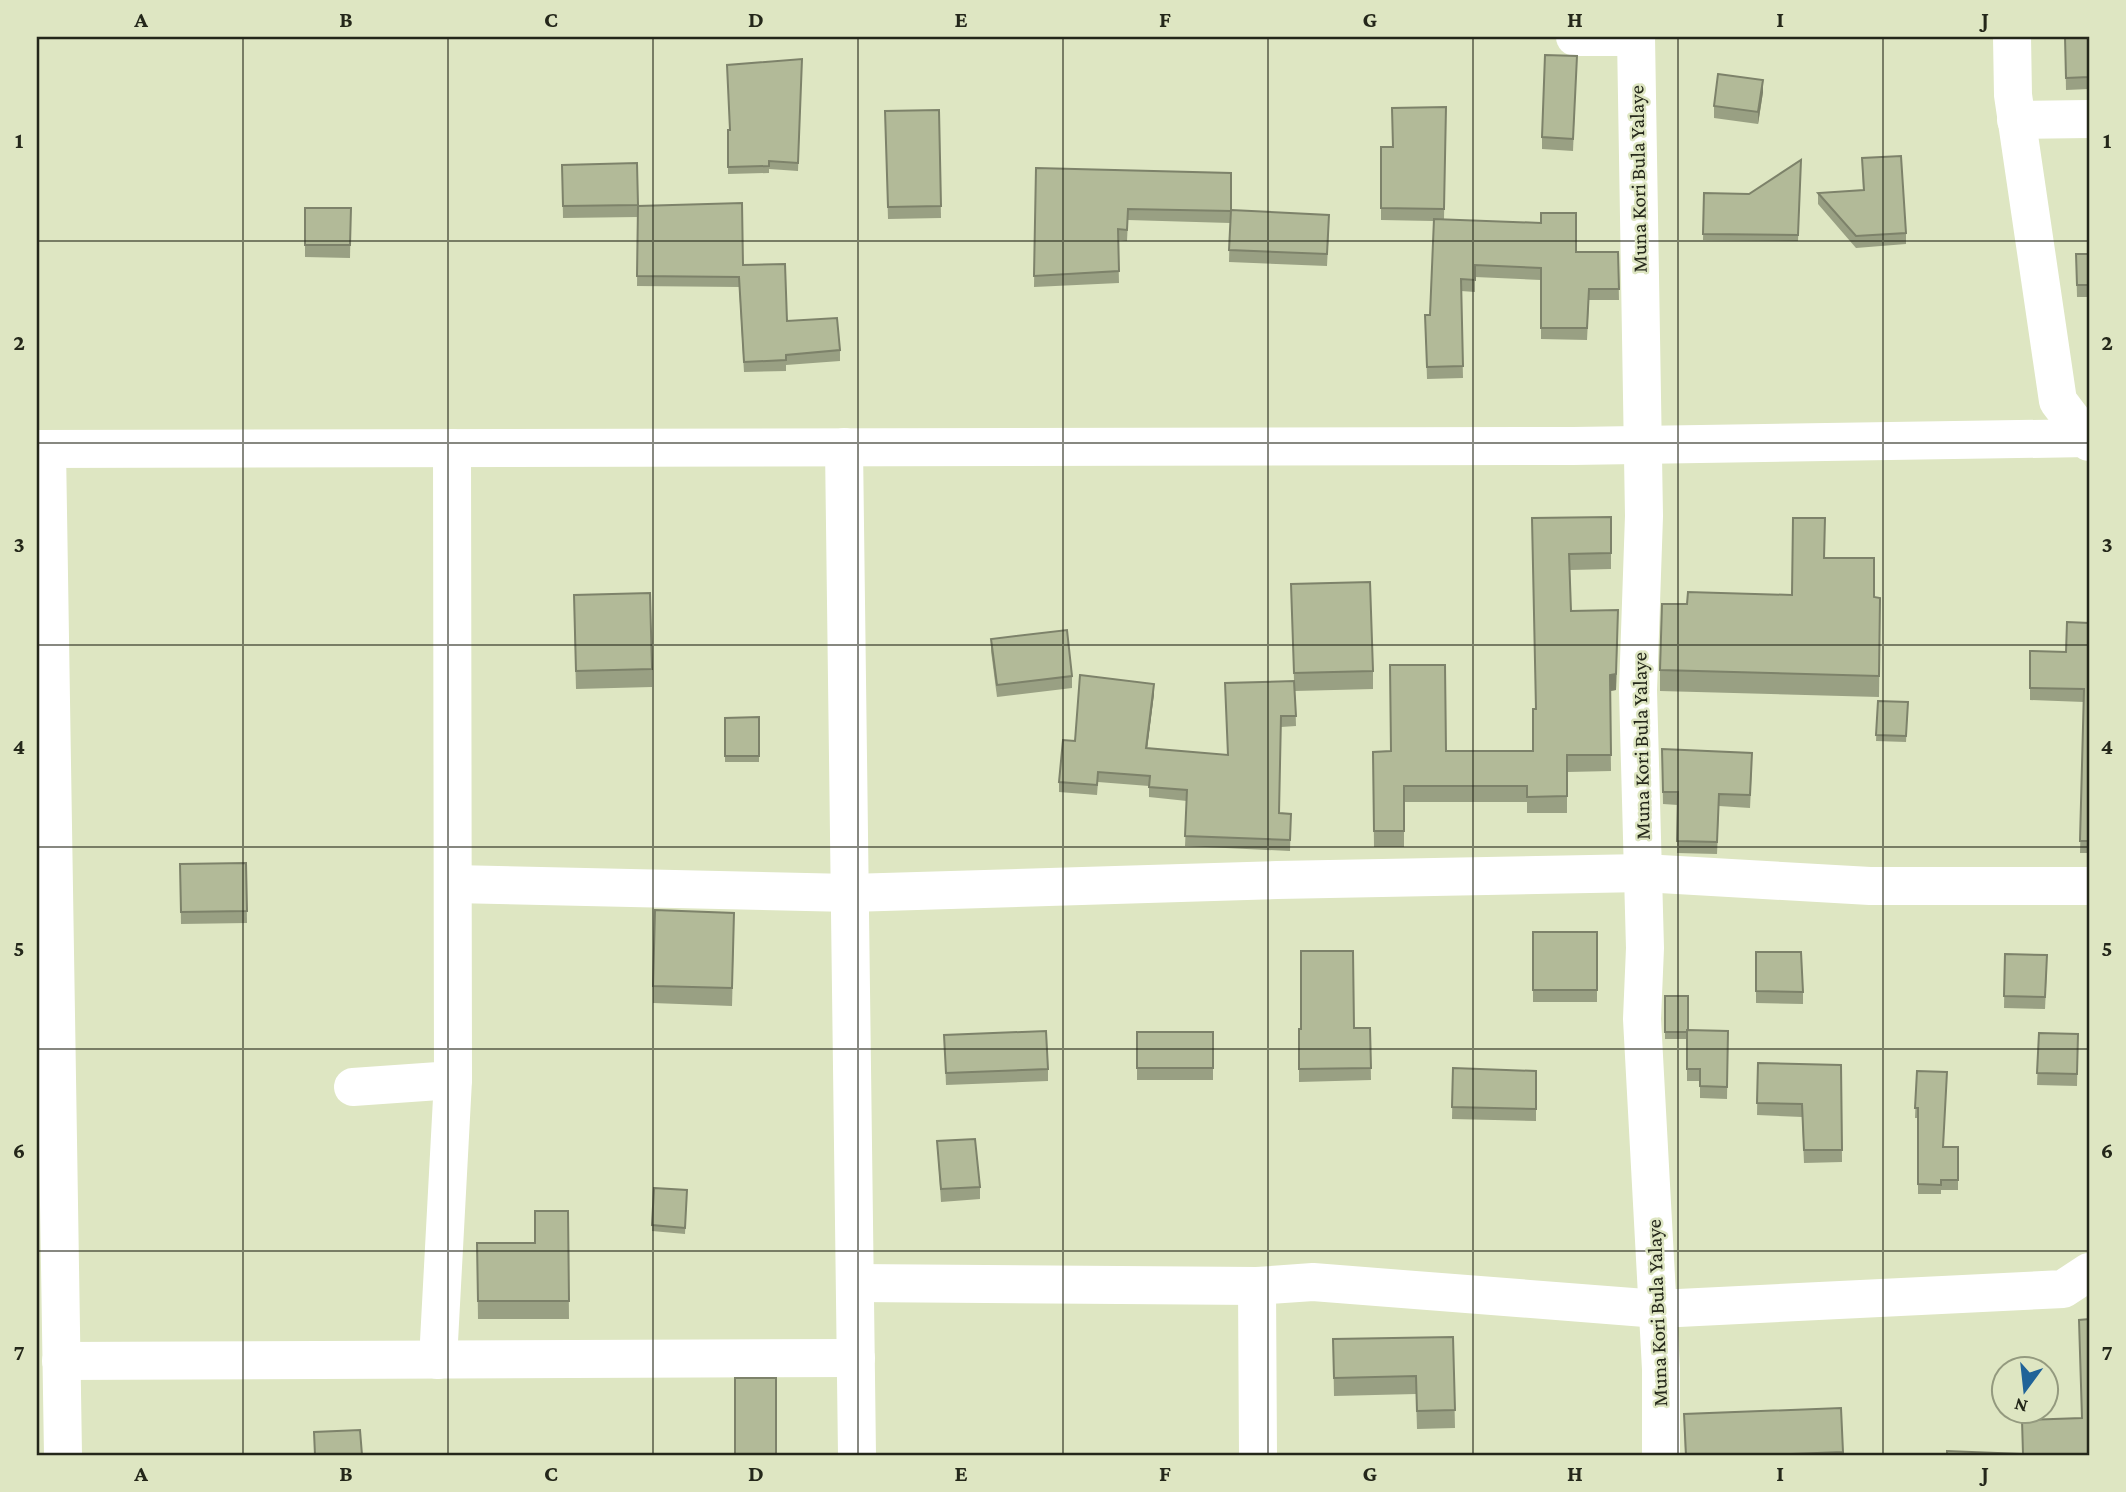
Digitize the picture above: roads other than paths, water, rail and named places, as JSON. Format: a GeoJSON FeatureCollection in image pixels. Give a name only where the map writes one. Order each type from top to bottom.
{"type":"FeatureCollection","features":[{"type":"Feature","properties":{"kind":"street"},"geometry":{"type":"LineString","coordinates":[[1575,37],[1636,37]]}},
{"type":"Feature","properties":{"kind":"street","name":"Muna Kori Bula Yalaye"},"geometry":{"type":"LineString","coordinates":[[1636,37],[1644,516],[1638,690],[1643,873],[1644,1092],[1658,1309],[1661,1455]]}},
{"type":"Feature","properties":{"kind":"street"},"geometry":{"type":"LineString","coordinates":[[2012,37],[2016,120],[2057,401],[2088,439]]}},
{"type":"Feature","properties":{"kind":"street"},"geometry":{"type":"LineString","coordinates":[[2016,120],[2089,119]]}},
{"type":"Feature","properties":{"kind":"street"},"geometry":{"type":"LineString","coordinates":[[63,1455],[42,449],[1642,445],[2088,439]]}},
{"type":"Feature","properties":{"kind":"street"},"geometry":{"type":"LineString","coordinates":[[844,447],[857,1455]]}},
{"type":"Feature","properties":{"kind":"street"},"geometry":{"type":"LineString","coordinates":[[438,1360],[453,1080],[452,448]]}},
{"type":"Feature","properties":{"kind":"street"},"geometry":{"type":"LineString","coordinates":[[453,884],[850,893],[1277,880],[1643,873],[1870,886],[2089,886]]}},
{"type":"Feature","properties":{"kind":"street"},"geometry":{"type":"LineString","coordinates":[[353,1087],[453,1080]]}},
{"type":"Feature","properties":{"kind":"street"},"geometry":{"type":"LineString","coordinates":[[855,1283],[1257,1286],[1313,1282],[1658,1309],[2063,1289],[2089,1272]]}},
{"type":"Feature","properties":{"kind":"street"},"geometry":{"type":"LineString","coordinates":[[1257,1286],[1258,1455]]}},
{"type":"Feature","properties":{"kind":"street"},"geometry":{"type":"LineString","coordinates":[[61,1361],[856,1358]]}}]}
